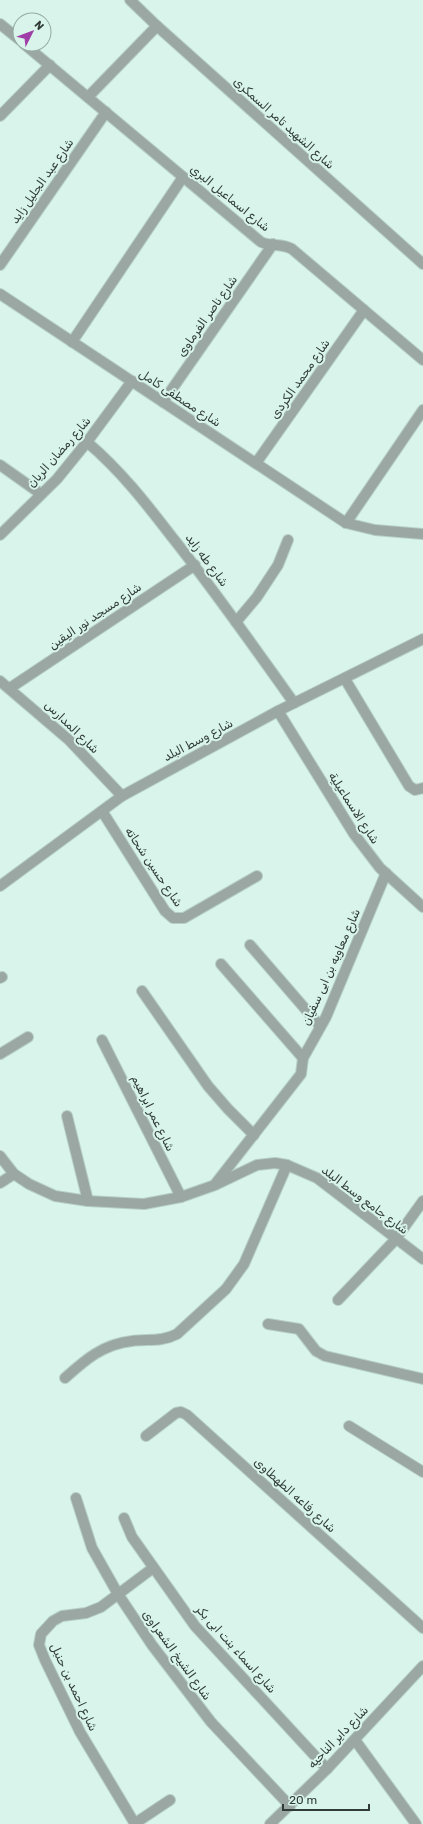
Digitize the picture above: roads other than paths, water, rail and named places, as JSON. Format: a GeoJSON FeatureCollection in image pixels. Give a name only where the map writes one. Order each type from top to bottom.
{"type":"FeatureCollection","features":[{"type":"Feature","properties":{"kind":"street","name":"شارع الشهيد تامر السمكرى"},"geometry":{"type":"LineString","coordinates":[[130,0],[157,26],[423,264]]}},
{"type":"Feature","properties":{"kind":"street"},"geometry":{"type":"LineString","coordinates":[[0,24],[12,34]]}},
{"type":"Feature","properties":{"kind":"street"},"geometry":{"type":"LineString","coordinates":[[88,97],[157,26]]}},
{"type":"Feature","properties":{"kind":"street","name":"شارع اسماعيل البري"},"geometry":{"type":"LineString","coordinates":[[34,52],[261,242],[267,244],[281,244],[292,249],[423,360]]}},
{"type":"Feature","properties":{"kind":"street"},"geometry":{"type":"LineString","coordinates":[[0,116],[50,65]]}},
{"type":"Feature","properties":{"kind":"street","name":"شارع عبد الجليل زايد"},"geometry":{"type":"LineString","coordinates":[[0,265],[106,112]]}},
{"type":"Feature","properties":{"kind":"street"},"geometry":{"type":"LineString","coordinates":[[72,342],[183,177]]}},
{"type":"Feature","properties":{"kind":"street","name":"شارع ناصر الفرماوى"},"geometry":{"type":"LineString","coordinates":[[163,402],[273,244]]}},
{"type":"Feature","properties":{"kind":"street","name":"شارع مصطفى كامل"},"geometry":{"type":"LineString","coordinates":[[0,294],[346,523],[375,530],[423,534]]}},
{"type":"Feature","properties":{"kind":"street","name":"شارع محمد الكردى"},"geometry":{"type":"LineString","coordinates":[[256,463],[364,310]]}},
{"type":"Feature","properties":{"kind":"street","name":"شارع رمضان الريان"},"geometry":{"type":"LineString","coordinates":[[0,535],[57,479],[87,442],[132,381]]}},
{"type":"Feature","properties":{"kind":"street"},"geometry":{"type":"LineString","coordinates":[[346,523],[423,410]]}},
{"type":"Feature","properties":{"kind":"street","name":"شارع طه زايد"},"geometry":{"type":"LineString","coordinates":[[87,442],[111,463],[132,485],[195,565],[294,703]]}},
{"type":"Feature","properties":{"kind":"street"},"geometry":{"type":"LineString","coordinates":[[0,465],[41,494]]}},
{"type":"Feature","properties":{"kind":"street"},"geometry":{"type":"LineString","coordinates":[[236,622],[257,597],[278,565],[288,540]]}},
{"type":"Feature","properties":{"kind":"street","name":"شارع مسجد نور اليقين"},"geometry":{"type":"LineString","coordinates":[[10,688],[195,565]]}},
{"type":"Feature","properties":{"kind":"street","name":"شارع وسط البلد"},"geometry":{"type":"LineString","coordinates":[[0,886],[122,796],[278,711],[423,639]]}},
{"type":"Feature","properties":{"kind":"street"},"geometry":{"type":"LineString","coordinates":[[345,679],[409,786],[415,790],[423,788]]}},
{"type":"Feature","properties":{"kind":"street","name":"شارع المدارس"},"geometry":{"type":"LineString","coordinates":[[0,681],[69,740],[122,796]]}},
{"type":"Feature","properties":{"kind":"street","name":"شارع الاسماعيلية"},"geometry":{"type":"LineString","coordinates":[[278,711],[354,834],[386,873],[423,907]]}},
{"type":"Feature","properties":{"kind":"street","name":"شارع حسين شحاته"},"geometry":{"type":"LineString","coordinates":[[102,810],[165,911],[174,918],[184,918],[257,876]]}},
{"type":"Feature","properties":{"kind":"street","name":"شارع معاويه بن ابى سفيان"},"geometry":{"type":"LineString","coordinates":[[214,1185],[301,1074],[303,1058],[320,1026],[386,873]]}},
{"type":"Feature","properties":{"kind":"street"},"geometry":{"type":"LineString","coordinates":[[250,945],[320,1026]]}},
{"type":"Feature","properties":{"kind":"street"},"geometry":{"type":"LineString","coordinates":[[221,964],[303,1058]]}},
{"type":"Feature","properties":{"kind":"street"},"geometry":{"type":"LineString","coordinates":[[142,991],[208,1086],[254,1135]]}},
{"type":"Feature","properties":{"kind":"street"},"geometry":{"type":"LineString","coordinates":[[0,1054],[28,1036]]}},
{"type":"Feature","properties":{"kind":"street","name":"شارع عمر ابراهيم"},"geometry":{"type":"LineString","coordinates":[[102,1040],[181,1198]]}},
{"type":"Feature","properties":{"kind":"street"},"geometry":{"type":"LineString","coordinates":[[67,1116],[88,1201]]}},
{"type":"Feature","properties":{"kind":"street","name":"شارع جامع وسط البلد"},"geometry":{"type":"LineString","coordinates":[[0,1156],[14,1174],[29,1184],[56,1196],[88,1201],[144,1204],[181,1198],[214,1185],[257,1165],[275,1163],[287,1165],[317,1178],[395,1240],[423,1259]]}},
{"type":"Feature","properties":{"kind":"street"},"geometry":{"type":"LineString","coordinates":[[65,1378],[89,1356],[108,1346],[129,1341],[148,1339],[161,1341],[177,1334],[226,1288],[244,1264],[287,1165]]}},
{"type":"Feature","properties":{"kind":"street"},"geometry":{"type":"LineString","coordinates":[[0,1183],[14,1174]]}},
{"type":"Feature","properties":{"kind":"street"},"geometry":{"type":"LineString","coordinates":[[338,1300],[395,1240],[423,1201]]}},
{"type":"Feature","properties":{"kind":"street"},"geometry":{"type":"LineString","coordinates":[[268,1324],[299,1329],[316,1351],[325,1356],[423,1379]]}},
{"type":"Feature","properties":{"kind":"street","name":"شارع رفاعه الطهطاوى"},"geometry":{"type":"LineString","coordinates":[[146,1436],[176,1414],[182,1412],[187,1414],[423,1628]]}},
{"type":"Feature","properties":{"kind":"street"},"geometry":{"type":"LineString","coordinates":[[349,1426],[423,1472]]}},
{"type":"Feature","properties":{"kind":"street","name":"شارع الشيخ الشعراوى"},"geometry":{"type":"LineString","coordinates":[[76,1498],[92,1548],[118,1594],[152,1645],[211,1722],[290,1806]]}},
{"type":"Feature","properties":{"kind":"street","name":"شارع اسماء بنت ابى بكر"},"geometry":{"type":"LineString","coordinates":[[124,1518],[132,1537],[195,1626],[327,1768]]}},
{"type":"Feature","properties":{"kind":"street","name":"شارع احمد بن حنبل"},"geometry":{"type":"LineString","coordinates":[[153,1568],[102,1607],[86,1613],[62,1616],[53,1621],[41,1634],[39,1645],[44,1660],[80,1732],[134,1824],[170,1800]]}},
{"type":"Feature","properties":{"kind":"street","name":"شارع داير الناحيه"},"geometry":{"type":"LineString","coordinates":[[270,1824],[290,1806],[355,1740],[423,1666]]}},
{"type":"Feature","properties":{"kind":"street"},"geometry":{"type":"LineString","coordinates":[[355,1740],[416,1824]]}}]}
